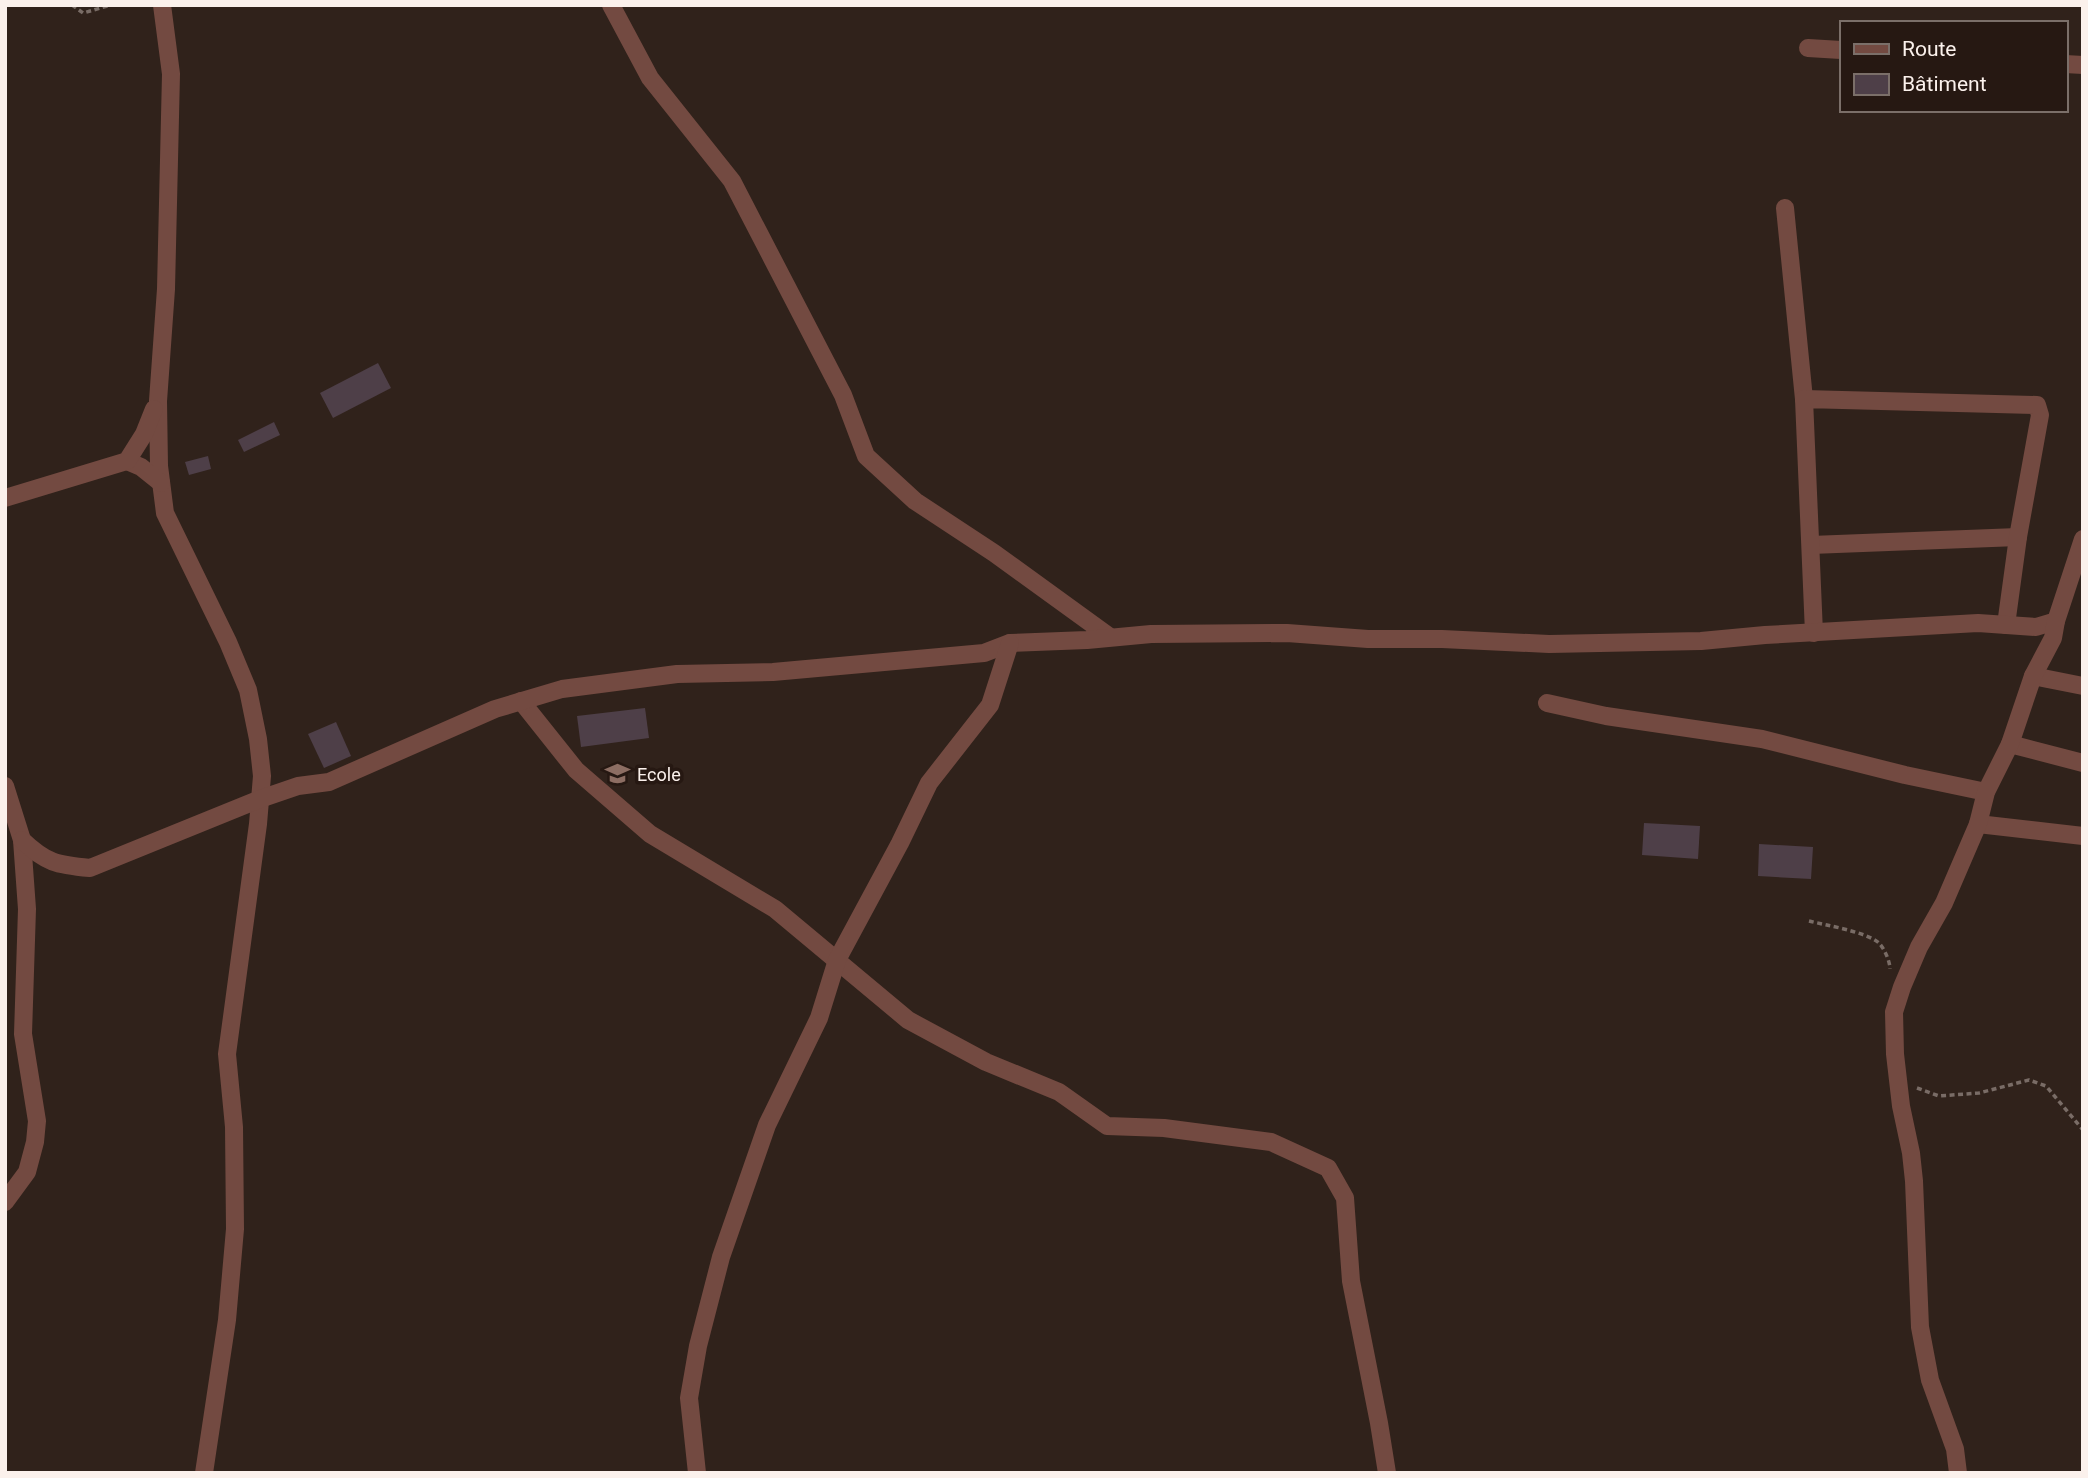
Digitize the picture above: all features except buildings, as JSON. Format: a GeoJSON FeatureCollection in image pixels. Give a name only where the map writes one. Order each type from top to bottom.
{"type":"FeatureCollection","features":[{"type":"Feature","properties":{"kind":"street"},"geometry":{"type":"LineString","coordinates":[[162,5],[171,74],[166,289],[158,401],[161,483],[165,513],[248,690],[262,776],[227,1054],[234,1127],[235,1229],[227,1320],[204,1473]]}},
{"type":"Feature","properties":{"kind":"street"},"geometry":{"type":"LineString","coordinates":[[611,5],[650,78],[732,181],[843,395],[866,456],[915,500],[1110,637]]}},
{"type":"Feature","properties":{"kind":"street"},"geometry":{"type":"LineString","coordinates":[[1808,48],[1840,50]]}},
{"type":"Feature","properties":{"kind":"street"},"geometry":{"type":"LineString","coordinates":[[1785,208],[1804,399],[1814,633]]}},
{"type":"Feature","properties":{"kind":"street"},"geometry":{"type":"LineString","coordinates":[[1804,399],[2037,405],[2040,415],[2018,537],[2006,625]]}},
{"type":"Feature","properties":{"kind":"street"},"geometry":{"type":"LineString","coordinates":[[127,461],[144,434],[158,401]]}},
{"type":"Feature","properties":{"kind":"street"},"geometry":{"type":"LineString","coordinates":[[5,498],[127,461],[141,467],[161,483]]}},
{"type":"Feature","properties":{"kind":"street"},"geometry":{"type":"LineString","coordinates":[[1811,545],[2018,537]]}},
{"type":"Feature","properties":{"kind":"street"},"geometry":{"type":"LineString","coordinates":[[1958,1473],[1955,1449],[1930,1380],[1920,1327],[1912,1153],[1901,1106],[1895,1054],[1894,1012],[1919,947],[1944,903],[1978,824],[1986,792],[2010,744],[2033,676],[2053,638],[2083,539]]}},
{"type":"Feature","properties":{"kind":"street"},"geometry":{"type":"LineString","coordinates":[[22,839],[38,855],[61,865],[90,869],[260,799],[298,786],[329,782],[495,709],[562,689],[677,674],[773,672],[984,653],[1010,643],[1151,634],[1287,633],[1368,639],[1549,644],[1701,641],[1978,623],[2036,627],[2056,621]]}},
{"type":"Feature","properties":{"kind":"street"},"geometry":{"type":"LineString","coordinates":[[697,1473],[689,1398],[698,1346],[721,1257],[767,1125],[819,1018],[836,960],[929,783],[990,705],[1010,643]]}},
{"type":"Feature","properties":{"kind":"street"},"geometry":{"type":"LineString","coordinates":[[2033,676],[2083,686]]}},
{"type":"Feature","properties":{"kind":"street"},"geometry":{"type":"LineString","coordinates":[[521,701],[576,771],[650,834],[775,909],[908,1020],[986,1062],[1059,1092],[1107,1126],[1164,1128],[1271,1142],[1328,1168],[1345,1198],[1351,1281],[1380,1423],[1387,1473]]}},
{"type":"Feature","properties":{"kind":"street"},"geometry":{"type":"LineString","coordinates":[[1547,703],[1606,716],[1762,739],[1905,775],[1986,792]]}},
{"type":"Feature","properties":{"kind":"street"},"geometry":{"type":"LineString","coordinates":[[2010,744],[2083,763]]}},
{"type":"Feature","properties":{"kind":"street"},"geometry":{"type":"LineString","coordinates":[[5,786],[22,839],[27,909],[23,1034],[37,1121],[27,1172],[5,1202]]}},
{"type":"Feature","properties":{"kind":"street"},"geometry":{"type":"LineString","coordinates":[[1978,824],[2083,836]]}},
{"type":"Feature","properties":{"kind":"path"},"geometry":{"type":"LineString","coordinates":[[72,5],[83,13],[111,5]]}},
{"type":"Feature","properties":{"kind":"path"},"geometry":{"type":"LineString","coordinates":[[1809,921],[1860,934],[1879,943],[1890,963],[1891,975]]}},
{"type":"Feature","properties":{"kind":"path"},"geometry":{"type":"LineString","coordinates":[[1898,1082],[1939,1096],[1979,1093],[2029,1080],[2046,1086],[2083,1130]]}},
{"type":"Feature","properties":{"kind":"place","name":"Ecole"},"geometry":{"type":"Point","coordinates":[617,774]}}]}
